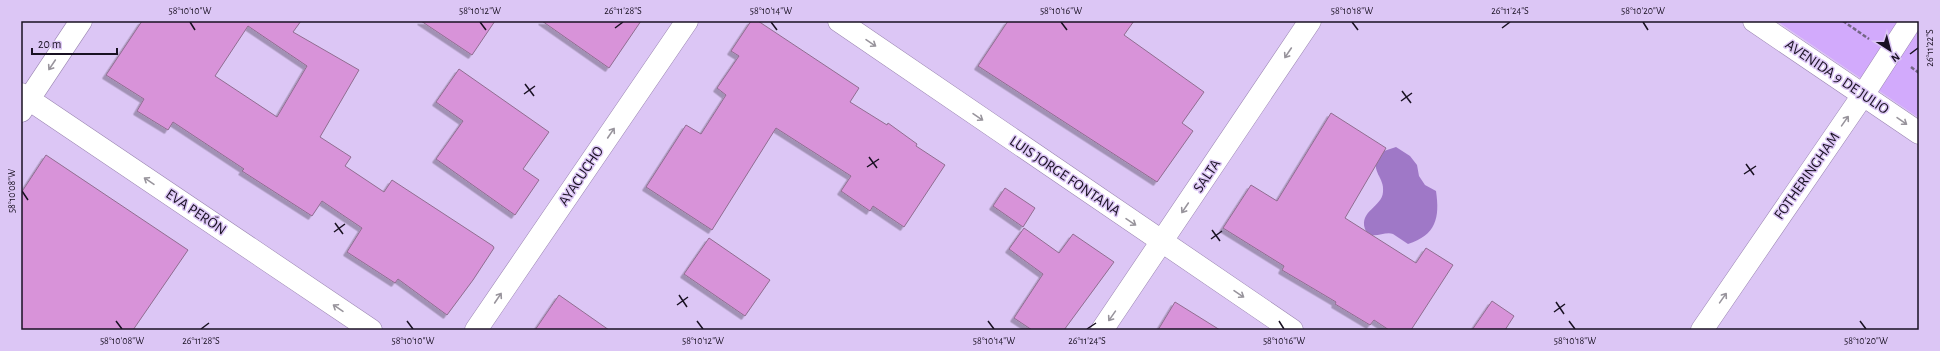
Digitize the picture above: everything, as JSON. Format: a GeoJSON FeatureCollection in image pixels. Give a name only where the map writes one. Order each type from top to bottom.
{"type":"FeatureCollection","features":[{"type":"Feature","properties":{"kind":"street"},"geometry":{"type":"LineString","coordinates":[[23,101],[81,21]]}},
{"type":"Feature","properties":{"kind":"street","name":"AYACUCHO"},"geometry":{"type":"LineString","coordinates":[[476,330],[687,21]]}},
{"type":"Feature","properties":{"kind":"street","name":"LUIS JORGE FONTANA"},"geometry":{"type":"LineString","coordinates":[[839,21],[1162,243],[1292,330]]}},
{"type":"Feature","properties":{"kind":"street","name":"SALTA"},"geometry":{"type":"LineString","coordinates":[[1102,330],[1310,21]]}},
{"type":"Feature","properties":{"kind":"street","name":"AVENIDA 9 DE JULIO"},"geometry":{"type":"LineString","coordinates":[[1754,21],[1919,133]]}},
{"type":"Feature","properties":{"kind":"street","name":"FOTHERINGHAM"},"geometry":{"type":"LineString","coordinates":[[1702,330],[1863,95],[1911,21]]}},
{"type":"Feature","properties":{"kind":"street","name":"EVA PERÓN"},"geometry":{"type":"LineString","coordinates":[[23,101],[371,330]]}},
{"type":"Feature","properties":{"kind":"shaded area"},"geometry":{"type":"Polygon","coordinates":[[[1777,21],[1912,21],[1919,26],[1919,118],[1777,21]]]}},
{"type":"Feature","properties":{"kind":"shaded area"},"geometry":{"type":"Polygon","coordinates":[[[1396,147],[1410,156],[1417,165],[1419,176],[1425,185],[1436,191],[1437,209],[1434,224],[1425,236],[1408,244],[1390,233],[1370,235],[1365,229],[1364,223],[1368,213],[1379,202],[1383,192],[1382,182],[1376,165],[1378,153],[1396,147]]]}},
{"type":"Feature","properties":{"kind":"building"},"geometry":{"type":"Polygon","coordinates":[[[142,21],[301,21],[293,32],[359,70],[320,137],[351,157],[345,166],[384,192],[392,180],[494,248],[447,315],[398,279],[395,283],[347,252],[362,228],[322,201],[312,216],[242,171],[244,169],[173,122],[168,130],[137,111],[144,99],[106,75],[142,21]],[[248,26],[215,76],[277,117],[307,66],[248,26]]]}},
{"type":"Feature","properties":{"kind":"building"},"geometry":{"type":"Polygon","coordinates":[[[421,21],[495,21],[472,55],[421,21]]]}},
{"type":"Feature","properties":{"kind":"building"},"geometry":{"type":"Polygon","coordinates":[[[542,21],[641,21],[609,68],[542,21]]]}},
{"type":"Feature","properties":{"kind":"building"},"geometry":{"type":"Polygon","coordinates":[[[751,21],[758,21],[859,88],[850,102],[887,125],[888,123],[917,144],[916,146],[945,165],[904,227],[873,206],[870,211],[841,191],[851,176],[776,128],[712,230],[646,187],[686,125],[701,134],[726,95],[717,88],[739,56],[731,51],[751,21]]]}},
{"type":"Feature","properties":{"kind":"building"},"geometry":{"type":"Polygon","coordinates":[[[1008,21],[1134,21],[1124,35],[1204,92],[1182,123],[1193,131],[1157,182],[978,66],[1008,21]]]}},
{"type":"Feature","properties":{"kind":"building"},"geometry":{"type":"Polygon","coordinates":[[[459,69],[549,132],[523,169],[539,180],[515,215],[436,159],[463,121],[436,102],[459,69]]]}},
{"type":"Feature","properties":{"kind":"building"},"geometry":{"type":"Polygon","coordinates":[[[1331,113],[1386,148],[1345,218],[1416,263],[1426,248],[1453,265],[1411,330],[1389,330],[1374,320],[1370,325],[1335,304],[1336,302],[1282,270],[1284,266],[1223,228],[1251,185],[1277,201],[1331,113]]]}},
{"type":"Feature","properties":{"kind":"building"},"geometry":{"type":"Polygon","coordinates":[[[46,155],[188,250],[133,330],[21,330],[21,193],[46,155]]]}},
{"type":"Feature","properties":{"kind":"building"},"geometry":{"type":"Polygon","coordinates":[[[1005,188],[1035,208],[1023,227],[993,206],[1005,188]]]}},
{"type":"Feature","properties":{"kind":"building"},"geometry":{"type":"Polygon","coordinates":[[[1024,228],[1059,253],[1073,234],[1114,262],[1064,330],[1032,330],[1014,318],[1043,274],[1009,249],[1024,228]]]}},
{"type":"Feature","properties":{"kind":"building"},"geometry":{"type":"Polygon","coordinates":[[[709,238],[770,280],[745,316],[684,274],[709,238]]]}},
{"type":"Feature","properties":{"kind":"building"},"geometry":{"type":"Polygon","coordinates":[[[559,295],[609,330],[535,330],[559,295]]]}},
{"type":"Feature","properties":{"kind":"building"},"geometry":{"type":"Polygon","coordinates":[[[1492,301],[1514,316],[1505,330],[1472,330],[1492,301]]]}},
{"type":"Feature","properties":{"kind":"building"},"geometry":{"type":"Polygon","coordinates":[[[1175,302],[1220,330],[1158,330],[1175,302]]]}}]}
